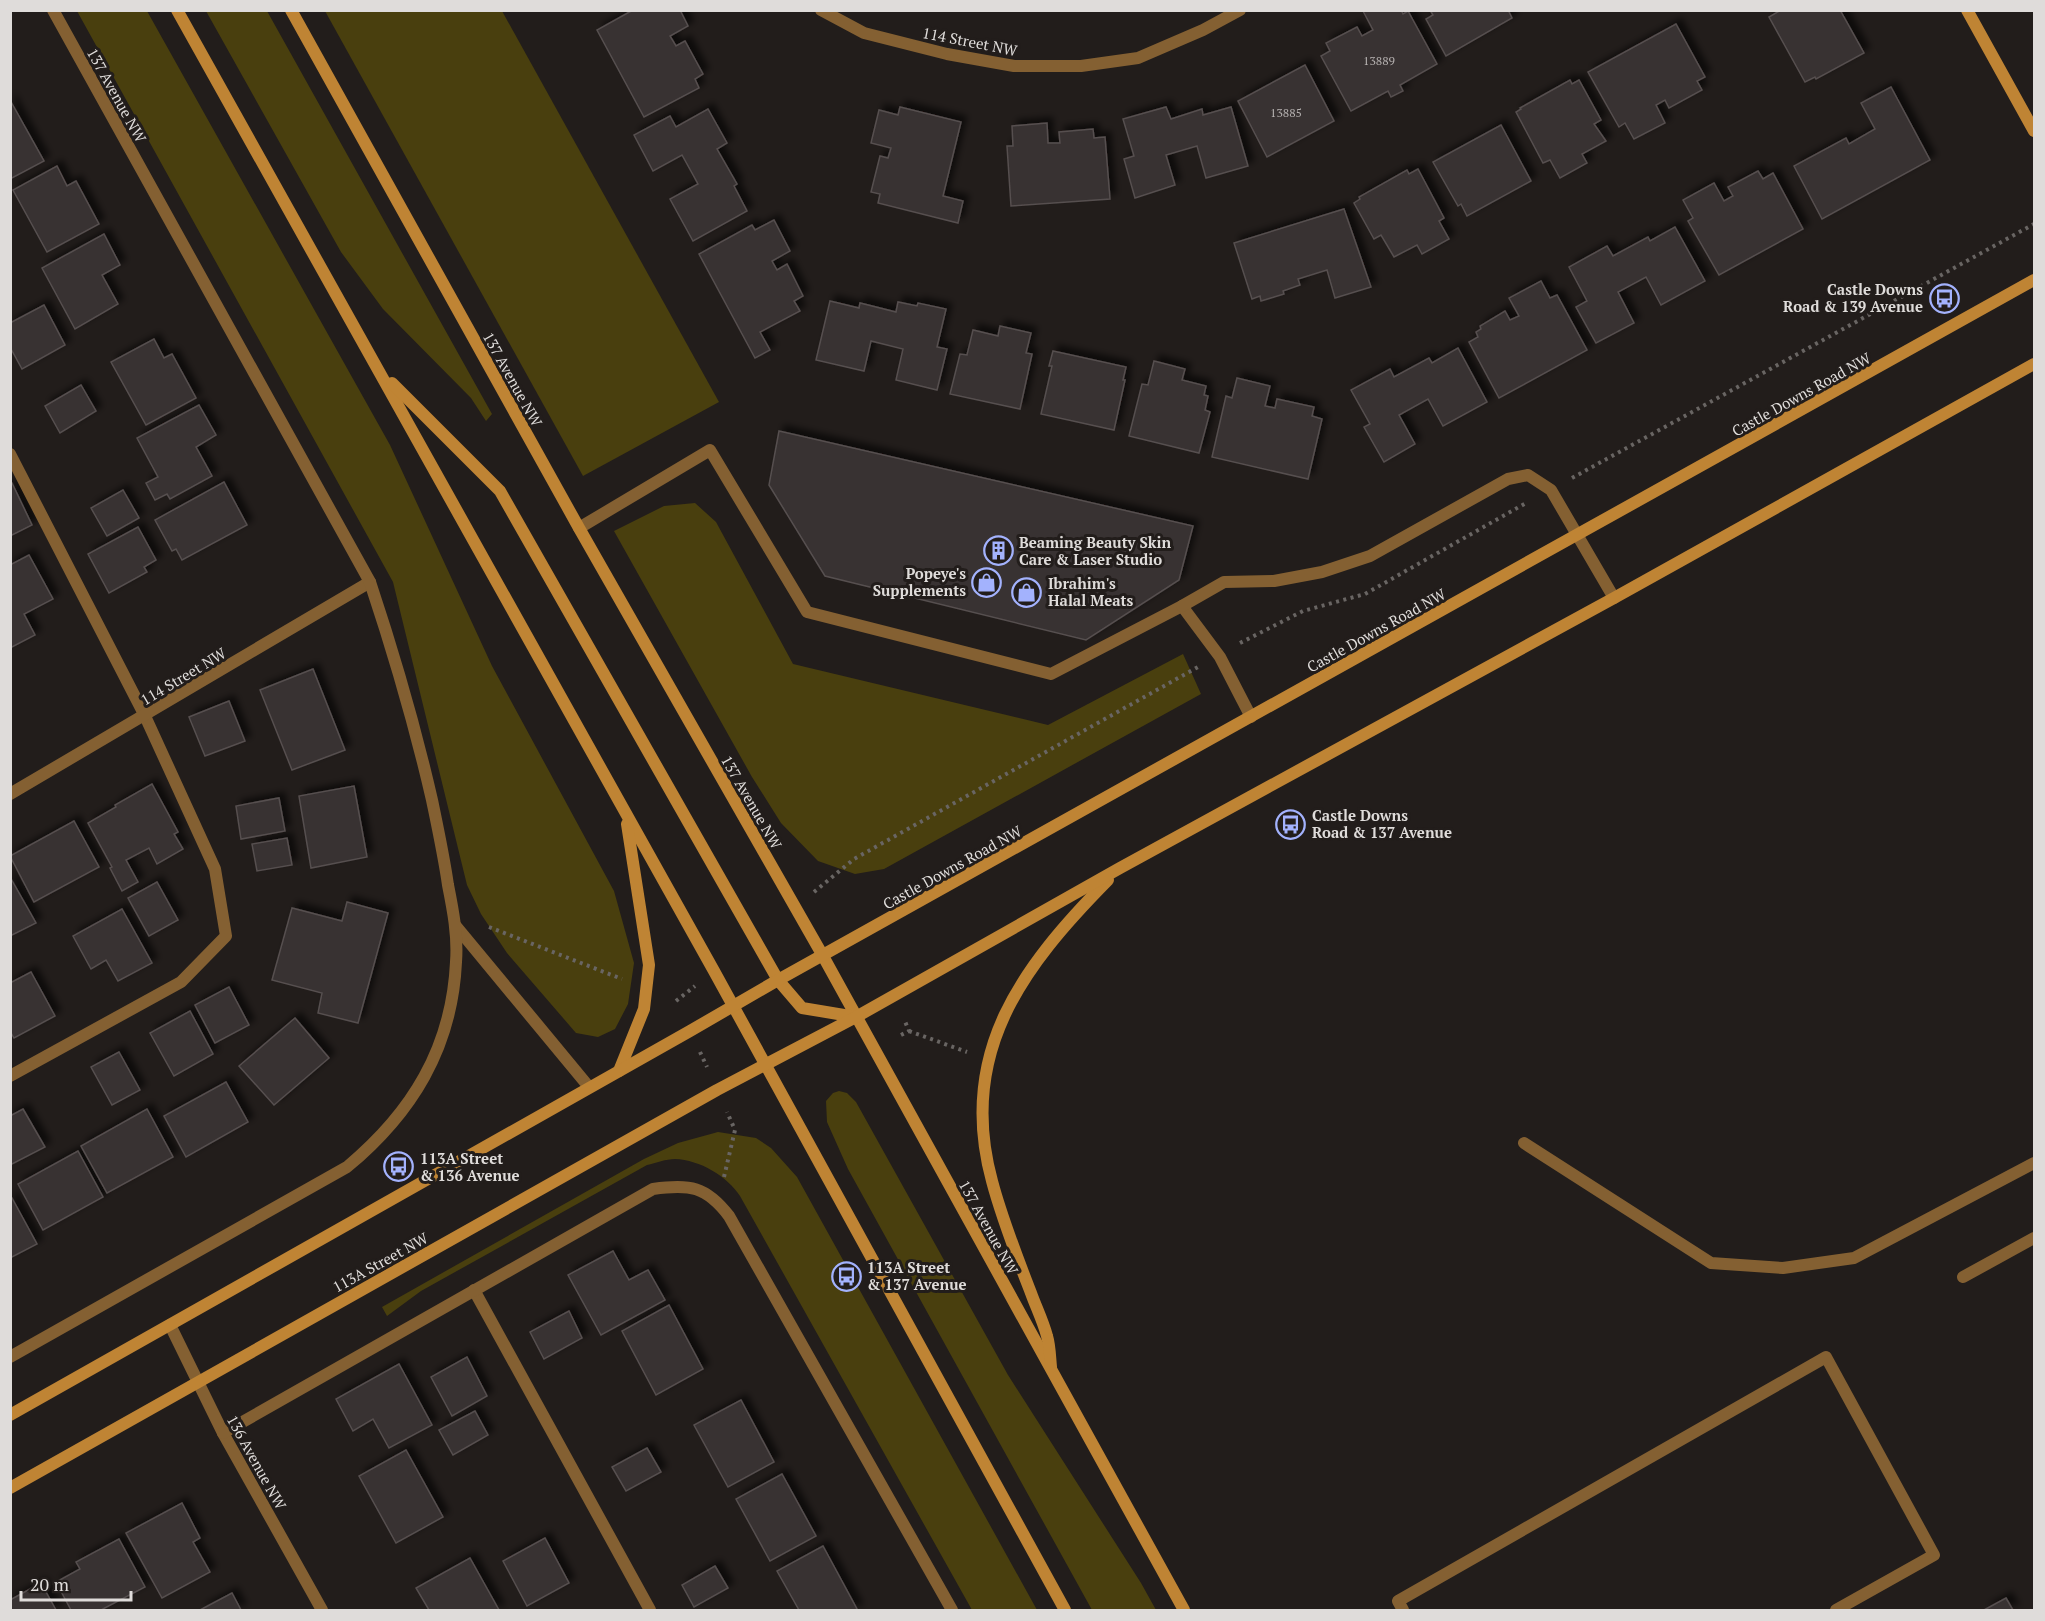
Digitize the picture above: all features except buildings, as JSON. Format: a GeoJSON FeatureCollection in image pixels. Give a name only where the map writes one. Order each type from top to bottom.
{"type":"FeatureCollection","features":[{"type":"Feature","properties":{"kind":"main road"},"geometry":{"type":"LineString","coordinates":[[177,10],[381,372],[1065,1611]]}},
{"type":"Feature","properties":{"kind":"main road","name":"137 Avenue NW"},"geometry":{"type":"LineString","coordinates":[[291,10],[579,528],[823,956],[1184,1611]]}},
{"type":"Feature","properties":{"kind":"main road"},"geometry":{"type":"LineString","coordinates":[[1967,10],[2034,131]]}},
{"type":"Feature","properties":{"kind":"main road","name":"Castle Downs Road NW"},"geometry":{"type":"LineString","coordinates":[[732,1006],[2034,280]]}},
{"type":"Feature","properties":{"kind":"main road"},"geometry":{"type":"LineString","coordinates":[[765,1065],[856,1017],[1120,868],[1614,598],[2034,364]]}},
{"type":"Feature","properties":{"kind":"main road"},"geometry":{"type":"LineString","coordinates":[[381,372],[500,491],[778,980],[802,1008],[856,1017]]}},
{"type":"Feature","properties":{"kind":"main road"},"geometry":{"type":"LineString","coordinates":[[619,1071],[644,1009],[649,965],[626,814]]}},
{"type":"Feature","properties":{"kind":"main road"},"geometry":{"type":"LineString","coordinates":[[1052,1374],[1047,1336],[992,1181],[982,1130],[984,1084],[988,1058],[999,1023],[1035,962],[1076,913],[1120,868]]}},
{"type":"Feature","properties":{"kind":"main road"},"geometry":{"type":"LineString","coordinates":[[10,1415],[732,1006]]}},
{"type":"Feature","properties":{"kind":"main road","name":"113A Street NW"},"geometry":{"type":"LineString","coordinates":[[10,1488],[765,1065]]}},
{"type":"Feature","properties":{"kind":"street","name":"137 Avenue NW"},"geometry":{"type":"LineString","coordinates":[[53,10],[370,582],[397,663],[419,744],[440,834],[455,925]]}},
{"type":"Feature","properties":{"kind":"street","name":"114 Street NW"},"geometry":{"type":"LineString","coordinates":[[821,10],[864,33],[947,54],[1014,66],[1081,66],[1138,58],[1203,30],[1240,10]]}},
{"type":"Feature","properties":{"kind":"street"},"geometry":{"type":"LineString","coordinates":[[579,528],[710,450],[807,612],[1051,674],[1224,582],[1274,581],[1322,572],[1370,556],[1508,480],[1528,475],[1551,490],[1614,598]]}},
{"type":"Feature","properties":{"kind":"street"},"geometry":{"type":"LineString","coordinates":[[10,454],[145,716],[215,869],[226,936],[181,982],[10,1076]]}},
{"type":"Feature","properties":{"kind":"street","name":"114 Street NW"},"geometry":{"type":"LineString","coordinates":[[10,794],[370,582]]}},
{"type":"Feature","properties":{"kind":"street"},"geometry":{"type":"LineString","coordinates":[[1182,606],[1220,657],[1251,717]]}},
{"type":"Feature","properties":{"kind":"street"},"geometry":{"type":"LineString","coordinates":[[455,925],[589,1088]]}},
{"type":"Feature","properties":{"kind":"street"},"geometry":{"type":"LineString","coordinates":[[10,1357],[347,1167],[373,1146],[416,1094],[433,1062],[453,995],[456,960],[455,925]]}},
{"type":"Feature","properties":{"kind":"street"},"geometry":{"type":"LineString","coordinates":[[1524,1143],[1710,1263],[1783,1268],[1854,1258],[2034,1164]]}},
{"type":"Feature","properties":{"kind":"street"},"geometry":{"type":"LineString","coordinates":[[223,1433],[653,1189],[674,1186],[694,1188],[717,1200],[729,1216],[952,1611]]}},
{"type":"Feature","properties":{"kind":"street"},"geometry":{"type":"LineString","coordinates":[[1963,1277],[2034,1238]]}},
{"type":"Feature","properties":{"kind":"street"},"geometry":{"type":"LineString","coordinates":[[474,1290],[650,1611]]}},
{"type":"Feature","properties":{"kind":"street","name":"136 Avenue NW"},"geometry":{"type":"LineString","coordinates":[[170,1325],[223,1433],[320,1610]]}},
{"type":"Feature","properties":{"kind":"street"},"geometry":{"type":"LineString","coordinates":[[1403,1611],[1398,1601],[1826,1357],[1934,1555],[1836,1611]]}},
{"type":"Feature","properties":{"kind":"path"},"geometry":{"type":"LineString","coordinates":[[455,925],[494,928],[624,980]]}},
{"type":"Feature","properties":{"kind":"path"},"geometry":{"type":"LineString","coordinates":[[676,1001],[685,995]]}},
{"type":"Feature","properties":{"kind":"path"},"geometry":{"type":"LineString","coordinates":[[904,1018],[909,1031]]}},
{"type":"Feature","properties":{"kind":"path"},"geometry":{"type":"LineString","coordinates":[[901,1035],[909,1031],[973,1054]]}},
{"type":"Feature","properties":{"kind":"path"},"geometry":{"type":"LineString","coordinates":[[717,1200],[735,1130]]}},
{"type":"Feature","properties":{"kind":"shaded area"},"geometry":{"type":"Polygon","coordinates":[[[77,11],[147,11],[390,445],[492,666],[614,891],[634,963],[628,1004],[615,1029],[598,1037],[576,1033],[507,953],[481,914],[467,885],[393,582],[77,11]]]}},
{"type":"Feature","properties":{"kind":"shaded area"},"geometry":{"type":"Polygon","coordinates":[[[206,11],[267,11],[492,414],[486,421],[471,398],[383,309],[341,252],[206,11]]]}},
{"type":"Feature","properties":{"kind":"shaded area"},"geometry":{"type":"Polygon","coordinates":[[[325,11],[502,11],[719,402],[583,476],[325,11]]]}},
{"type":"Feature","properties":{"kind":"shaded area"},"geometry":{"type":"Polygon","coordinates":[[[695,503],[716,522],[793,664],[1048,725],[1183,654],[1201,694],[884,869],[855,874],[818,861],[781,823],[752,777],[614,531],[664,506],[695,503]]]}},
{"type":"Feature","properties":{"kind":"shaded area"},"geometry":{"type":"Polygon","coordinates":[[[839,1091],[847,1093],[856,1102],[1008,1375],[1156,1610],[1092,1610],[848,1169],[827,1122],[826,1101],[833,1093],[839,1091]]]}},
{"type":"Feature","properties":{"kind":"shaded area"},"geometry":{"type":"Polygon","coordinates":[[[718,1132],[756,1138],[771,1148],[797,1177],[1037,1610],[972,1610],[740,1196],[728,1182],[712,1170],[694,1162],[675,1159],[647,1165],[421,1291],[387,1316],[382,1307],[644,1159],[678,1143],[718,1132]]]}},
{"type":"Feature","properties":{"kind":"place","name":"Castle Downs Road & 139 Avenue"},"geometry":{"type":"Point","coordinates":[1944,298]}},
{"type":"Feature","properties":{"kind":"place","name":"Beaming Beauty Skin Care & Laser Studio"},"geometry":{"type":"Point","coordinates":[998,551]}},
{"type":"Feature","properties":{"kind":"place","name":"Popeye's Supplements"},"geometry":{"type":"Point","coordinates":[987,582]}},
{"type":"Feature","properties":{"kind":"place","name":"Ibrahim's Halal Meats"},"geometry":{"type":"Point","coordinates":[1027,592]}},
{"type":"Feature","properties":{"kind":"place","name":"Castle Downs Road & 137 Avenue"},"geometry":{"type":"Point","coordinates":[1291,824]}},
{"type":"Feature","properties":{"kind":"place","name":"113A Street & 136 Avenue"},"geometry":{"type":"Point","coordinates":[399,1167]}},
{"type":"Feature","properties":{"kind":"place","name":"113A Street & 137 Avenue"},"geometry":{"type":"Point","coordinates":[846,1276]}}]}
